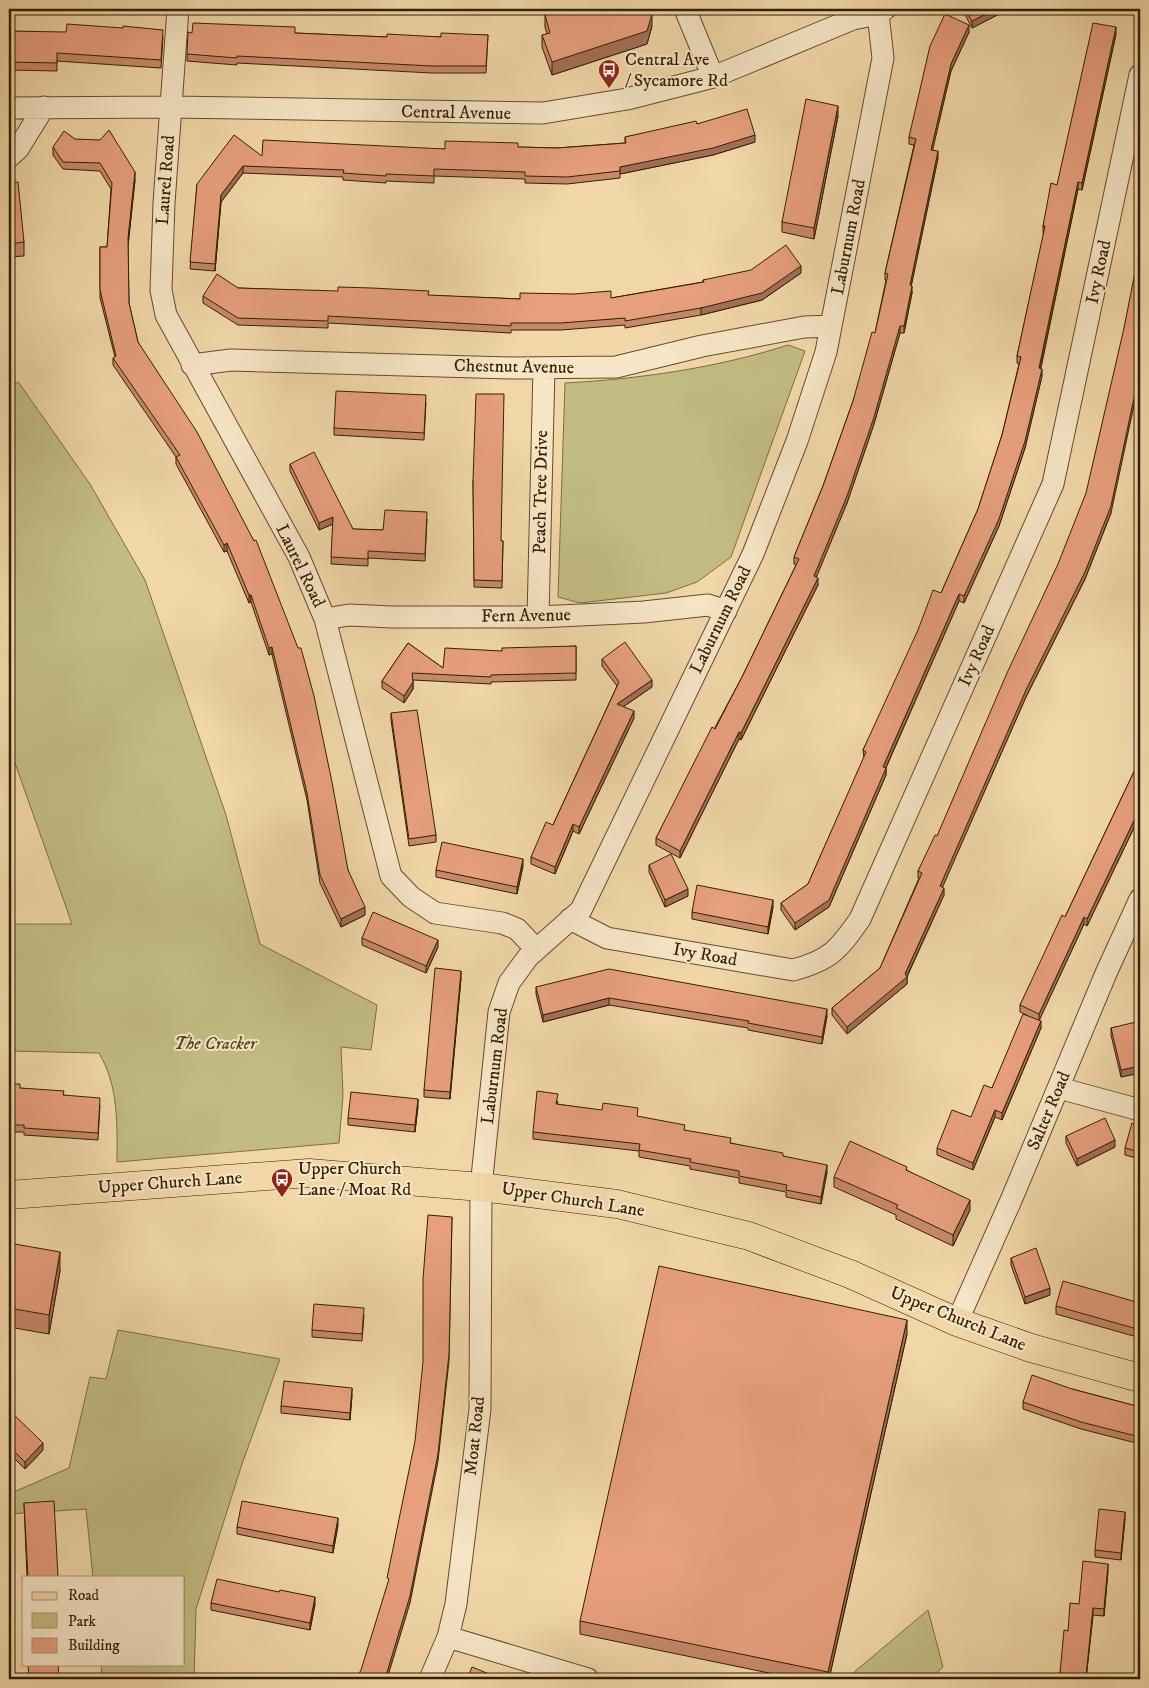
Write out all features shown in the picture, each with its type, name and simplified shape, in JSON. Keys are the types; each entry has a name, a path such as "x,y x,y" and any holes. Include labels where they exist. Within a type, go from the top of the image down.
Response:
{"main road":[{"name":"Upper Church Lane","path":"9,1195 309,1173 481,1187 617,1204 749,1236 850,1274 957,1322 1031,1348 1140,1378"}],"street":[{"name":"Laurel Road","path":"178,9 161,290 166,315 299,557 325,619 391,876 411,896 435,913 502,923 516,929 536,949"},
{"path":"685,9 713,77"},
{"name":"Central Avenue","path":"9,108 171,107 542,113 628,100 713,77 853,19 882,12"},
{"name":"Laburnum Road","path":"481,1187 499,1012 509,983 536,949 581,910 753,554 797,441 826,352 883,58 882,12"},
{"name":"Ivy Road","path":"570,919 607,938 794,970 812,965 832,955 860,919 1053,484 1140,76"},
{"path":"9,157 18,149 44,107"},
{"name":"Chestnut Avenue","path":"192,365 231,360 544,368 616,367 702,346 804,327 831,326"},
{"name":"Peach Tree Drive","path":"538,617 544,368"},
{"name":"Fern Avenue","path":"325,619 349,615 392,618 538,617 644,612 708,605 726,611"},
{"name":"Salter Road","path":"957,1322 1059,1088 1107,971 1140,899"},
{"path":"1059,1088 1140,1110"},
{"name":"Moat Road","path":"430,1679 448,1636 456,1604 480,1408 481,1187"},
{"path":"448,1636 588,1679"}],"green space":[{"path":"788,345 805,351 731,557 697,582 666,593 580,603 558,597 565,383 621,379 678,371 734,360"},
{"name":"The Cracker","path":"9,381 19,383 90,484 145,580 226,815 260,944 377,1005 371,1050 341,1047 343,1096 339,1143 117,1162 116,1106 106,1066 99,1053 9,1051 9,924 72,924 9,746"},
{"path":"118,1330 280,1359 242,1464 196,1609 194,1679 102,1679 101,1666 185,1666 185,1576 93,1576 86,1509 9,1514 9,1494 69,1468 90,1377 106,1379"},
{"path":"928,1610 943,1667 930,1679 846,1679"}],"building":[{"path":"562,9 650,9 652,14 647,31 552,62 542,35 550,33 545,15"},
{"path":"965,9 996,9 972,21"},
{"path":"945,14 969,25 951,64 931,150 938,151 910,285 912,286 904,326 900,326 874,417 847,496 814,576 818,578 680,851 656,838 712,727 715,729 743,675 799,559 794,557 823,486 853,401 872,332 875,333 888,274 885,273 916,139 909,137 930,46"},
{"path":"193,23 295,27 295,33 387,37 387,34 441,37 441,33 488,35 486,66 432,66 237,56 237,58 187,54 188,32 192,33"},
{"path":"1093,23 1116,27 1082,183 1078,182 1039,368 1042,369 1025,441 999,519 964,596 959,594 883,767 886,768 829,900 795,923 781,903 808,884 866,752 863,750 918,630 933,590 941,593 978,509 1002,435 1021,357 1017,356 1045,226 1043,226 1051,183 1057,185"},
{"path":"67,24 163,30 161,60 57,53 57,63 9,62 9,31 66,32"},
{"path":"806,99 838,106 814,228 782,222"},
{"path":"747,109 755,135 713,148 620,167 620,171 567,177 525,176 525,172 434,169 434,176 386,174 386,176 343,173 344,170 243,166 221,195 215,264 190,262 197,184 234,135 262,156 263,140 445,149 445,141 518,143 518,147 557,148 626,143 625,137 696,121 697,124"},
{"path":"109,130 135,172 128,238 129,303 138,342 197,432 254,541 256,540 298,648 301,648 314,696 348,870 365,907 341,919 320,875 307,793 272,647 269,648 251,595 249,595 227,543 224,545 176,457 180,455 113,358 116,356 100,290 100,247 107,247 112,183 100,163 63,162 53,147 64,131 75,139 100,140"},
{"path":"18,182 24,242 9,244 9,183"},
{"path":"786,245 801,266 762,293 701,308 625,321 625,318 561,323 511,323 511,326 328,316 328,321 238,318 203,296 217,274 238,288 338,291 338,287 372,288 429,291 428,295 520,299 520,293 574,294 611,291 611,298 704,282 703,280 751,270"},
{"path":"1139,252 1140,370 1111,506 1085,572 1026,690 940,886 944,888 905,974 907,977 847,1027 832,1008 880,968 922,873 918,871 935,835 937,836 1007,673 1058,564 1086,493 1124,328"},
{"path":"336,391 426,395 424,433 334,428"},
{"path":"476,394 504,394 502,581 474,580 473,480"},
{"path":"314,452 353,529 383,530 385,510 427,512 425,554 368,551 368,559 331,557 333,517 319,523 290,464"},
{"path":"625,642 652,680 617,704 634,711 579,827 573,824 555,867 531,857 546,822 553,825 619,682 602,659"},
{"path":"408,643 443,668 445,648 502,651 502,648 576,646 576,673 491,675 491,677 412,673 413,682 404,696 382,681"},
{"path":"417,710 436,835 409,839 391,713"},
{"path":"1140,759 1140,808 1087,919 1084,917 1039,1014 1020,1005 1062,915 1065,917"},
{"path":"442,842 523,859 517,887 436,870"},
{"path":"671,854 688,889 665,900 649,865"},
{"path":"697,885 773,900 768,927 692,912"},
{"path":"373,912 438,940 426,966 362,938"},
{"path":"435,968 461,971 450,1092 424,1090"},
{"path":"609,969 827,1009 822,1037 748,1023 749,1021 609,998 543,1015 536,987"},
{"path":"1023,1014 1041,1021 1002,1113 995,1110 973,1163 937,1148 952,1110 971,1117 984,1085 992,1088"},
{"path":"1140,1021 1140,1066 1121,1070 1111,1028"},
{"path":"9,1084 20,1084 20,1088 64,1091 63,1095 100,1098 98,1133 24,1128 24,1125 9,1125"},
{"path":"537,1091 558,1094 556,1104 602,1110 603,1103 638,1108 637,1116 685,1125 684,1130 731,1138 730,1143 783,1153 783,1156 827,1165 821,1197 786,1190 787,1185 739,1176 739,1171 690,1162 691,1159 639,1150 640,1144 533,1132"},
{"path":"351,1092 418,1099 415,1125 348,1118"},
{"path":"1105,1118 1115,1140 1077,1159 1066,1136"},
{"path":"1132,1123 1140,1126 1140,1152 1125,1148"},
{"path":"850,1141 907,1167 906,1170 970,1200 953,1235 896,1208 898,1205 834,1177"},
{"path":"428,1215 452,1217 449,1354 438,1454 410,1596 385,1679 356,1679 361,1670 389,1579 387,1578 415,1441 423,1362 423,1279"},
{"path":"9,1243 60,1252 49,1315 9,1308"},
{"path":"1036,1248 1050,1288 1025,1297 1011,1258"},
{"path":"659,1266 907,1320 828,1672 580,1621"},
{"path":"1063,1281 1140,1303 1140,1325 1138,1324 1137,1329 1056,1306"},
{"path":"314,1304 364,1308 362,1334 312,1330"},
{"path":"1032,1375 1072,1389 1140,1407 1140,1437 1081,1422 1023,1402"},
{"path":"284,1381 352,1388 350,1413 281,1406"},
{"path":"9,1410 43,1443 25,1462 9,1446"},
{"path":"54,1501 58,1576 28,1576 24,1503"},
{"path":"242,1501 338,1518 333,1546 237,1527"},
{"path":"1099,1509 1125,1512 1121,1553 1095,1550"},
{"path":"1083,1561 1108,1564 1104,1609 1093,1608 1086,1676 1060,1673 1064,1630 1068,1631 1070,1603 1079,1604"},
{"path":"217,1579 279,1592 280,1590 315,1597 310,1623 211,1603"},
{"path":"28,1666 58,1666 59,1679 29,1679"},
{"path":"472,1667 494,1676 492,1679 467,1679"}],"place":[{"name":"Central Ave / Sycamore Rd","path":"609,89"},
{"name":"Upper Church Lane / Moat Rd","path":"282,1198"}]}
